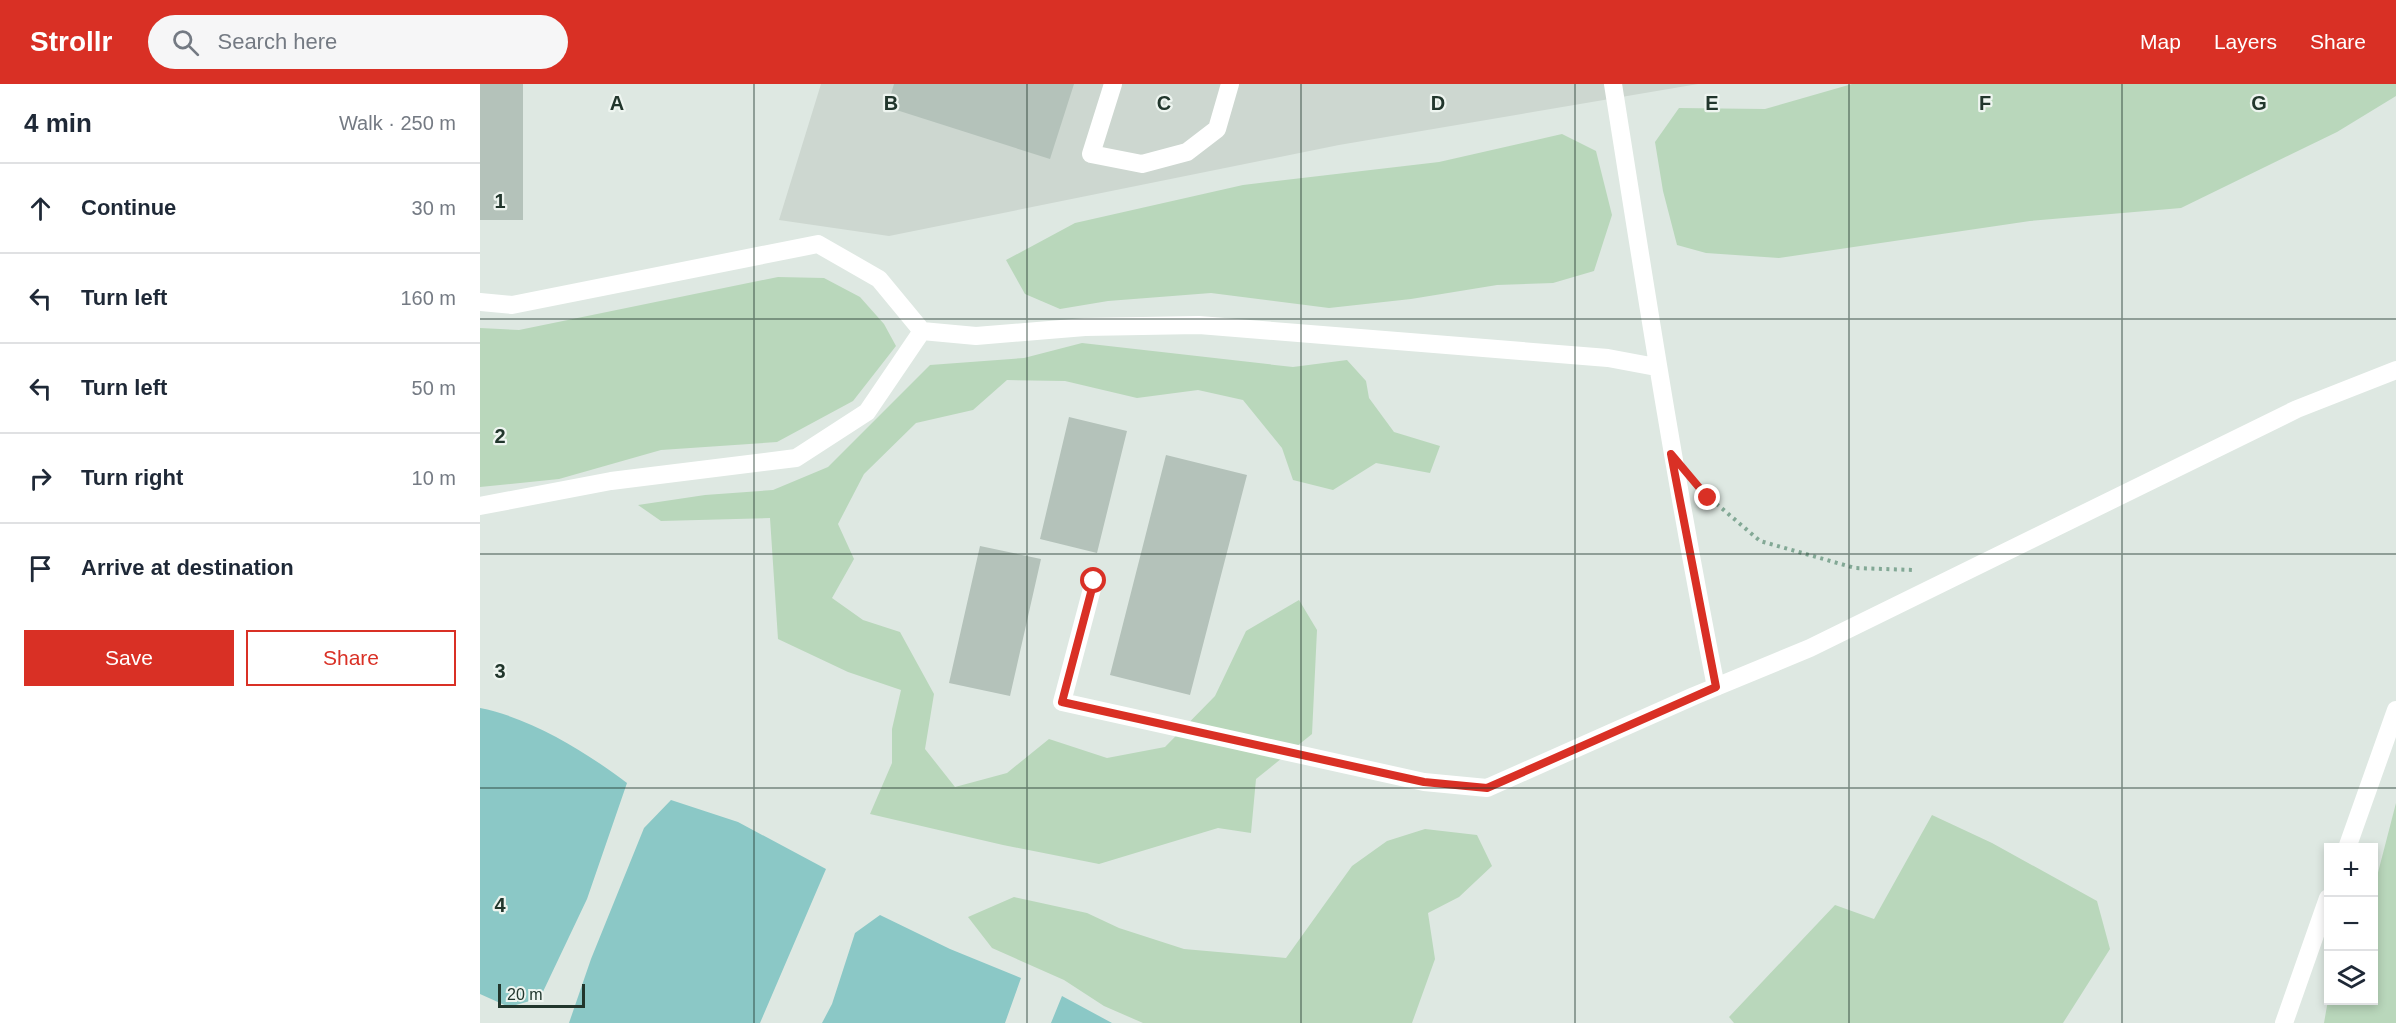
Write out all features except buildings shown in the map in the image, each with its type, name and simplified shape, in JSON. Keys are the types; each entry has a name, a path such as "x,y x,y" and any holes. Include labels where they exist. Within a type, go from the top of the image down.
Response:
{"lane":[{"path":"1113,84 1091,154 1142,164 1187,152 1217,129 1230,84"},
{"path":"1613,84 1656,367 1683,524 1716,687"},
{"path":"480,302 512,304 818,244 879,279 922,331 976,336 1085,327 1199,325 1608,358 1656,367"},
{"path":"480,506 611,481 796,458 867,412 922,331"},
{"path":"1094,581 1062,702 1424,782 1487,788 1810,648 2297,409 2396,370"},
{"path":"2349,843 2396,710"},
{"path":"2284,1023 2324,909"}],"path":[{"path":"1701,489 1760,541 1855,568 1922,570"}],"shaded area":[{"path":"821,84 1698,84 1339,145 889,236 779,220"}],"green space":[{"path":"1852,84 2396,84 2396,96 2337,132 2181,208 2030,221 1779,258 1706,253 1677,245 1663,191 1655,142 1679,108 1765,109"},
{"path":"1562,134 1596,151 1612,215 1594,271 1553,283 1497,285 1411,299 1329,308 1211,293 1108,301 1060,309 1025,294 1006,260 1075,223 1243,185 1439,162"},
{"path":"778,277 824,278 860,297 884,324 896,346 853,401 777,442 661,450 559,479 480,487 480,328 519,330"},
{"path":"1082,343 1293,367 1347,360 1366,381 1369,398 1394,432 1440,446 1430,473 1376,463 1333,490 1293,480 1282,448 1243,400 1198,390 1137,398 1065,381 1007,380 973,410 916,423 864,474 838,524 854,559 832,598 863,620 900,632 934,694 925,749 955,787 1007,773 1049,739 1107,758 1165,747 1215,696 1246,631 1299,600 1317,630 1312,734 1256,779 1251,833 1218,828 1099,864 1003,845 870,814 892,763 892,729 901,690 848,672 778,639 770,518 661,521 638,505 705,495 773,490 828,467 930,365 1024,358"},
{"path":"2396,803 2396,1023 2324,1023 2327,1005 2378,1005 2378,873"},
{"path":"1932,815 1992,843 2097,901 2110,949 2063,1023 1734,1023 1729,1017 1835,905 1874,919"},
{"path":"1425,829 1477,835 1492,866 1459,897 1428,913 1435,959 1412,1023 1143,1023 1104,1006 1064,980 992,948 968,917 1014,897 1087,913 1119,928 1184,949 1286,958 1352,866 1387,841"}],"water":[{"path":"480,708 538,728 576,748 627,783 587,899 540,998 509,1007 480,994"},
{"path":"671,800 738,822 826,869 760,1023 569,1023 591,959 644,828"},
{"path":"880,915 950,949 1021,978 1005,1023 822,1023 832,1004 855,933"},
{"path":"1062,996 1112,1023 1051,1023"}],"route":[{"path":"1094,581 1062,702 1424,782 1487,788 1716,687 1671,454 1708,498"}]}
